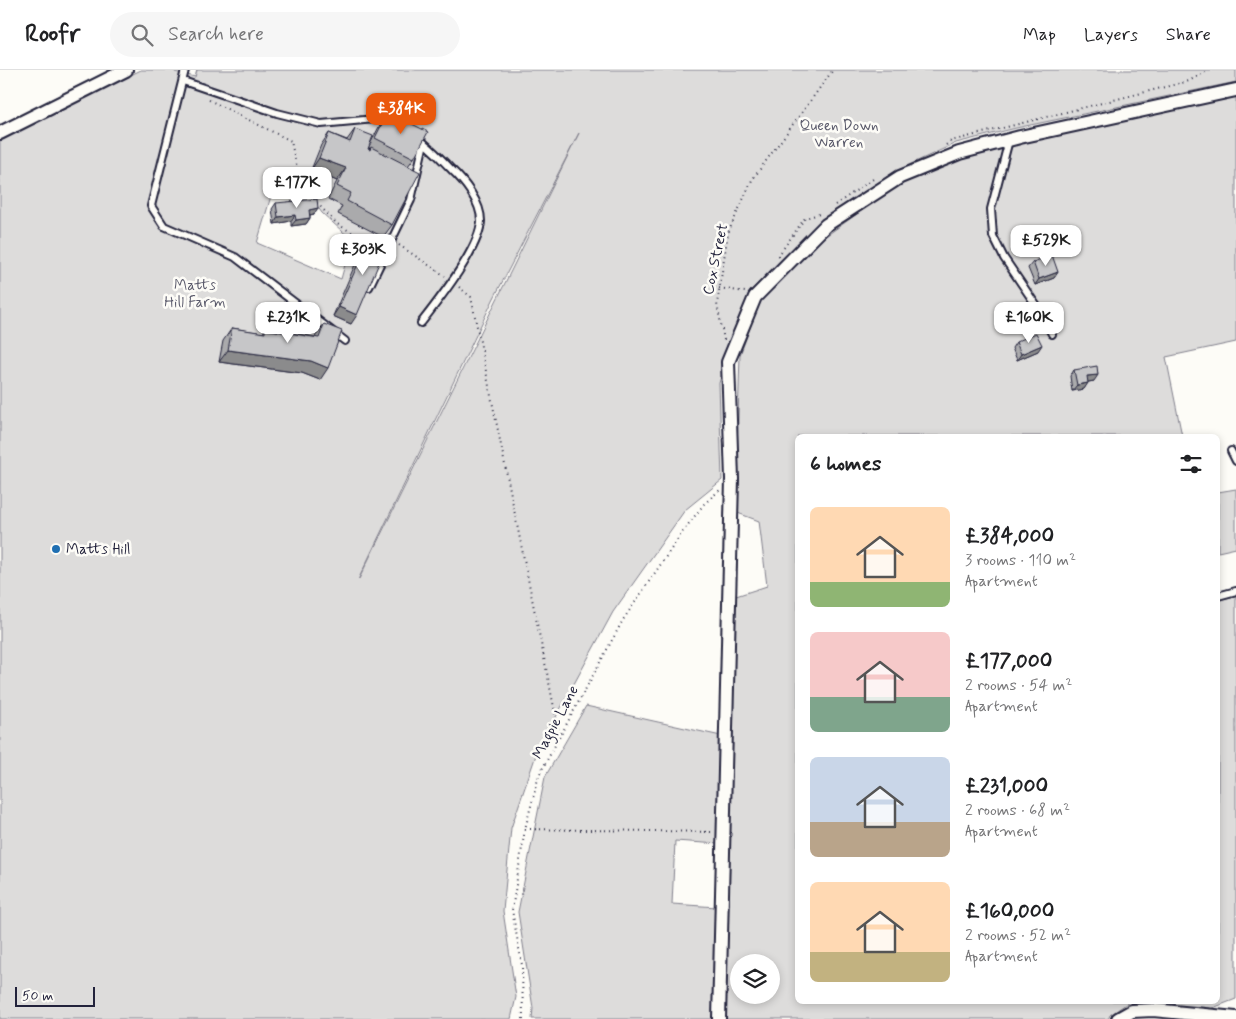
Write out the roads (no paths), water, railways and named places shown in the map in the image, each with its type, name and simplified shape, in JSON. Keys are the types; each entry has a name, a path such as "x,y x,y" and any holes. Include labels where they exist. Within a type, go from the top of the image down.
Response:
{"street":[{"path":"0,133 126,70"},
{"path":"719,1019 732,479 728,362 755,297 826,225 900,177 959,153 1009,140 1236,90"},
{"path":"1118,1019 1132,1011 1178,1016 1236,1018"}],"lane":[{"path":"185,70 150,206 164,226 234,257 345,342"},
{"path":"183,81 277,113 321,124 386,118 393,123"},
{"path":"409,133 424,143 456,174 473,195 481,220 478,236 452,281 421,323"},
{"path":"1009,140 992,209 993,236 1004,258 1038,308 1052,334"},
{"path":"368,288 411,200 424,143"},
{"path":"1231,451 1236,461"},
{"path":"1220,595 1236,591"}],"place":[{"name":"Matts Hill","path":"56,549"}],"park label":[{"name":"Queen Down Warren","path":"839,134"},
{"name":"Matts Hill Farm","path":"195,294"}]}
